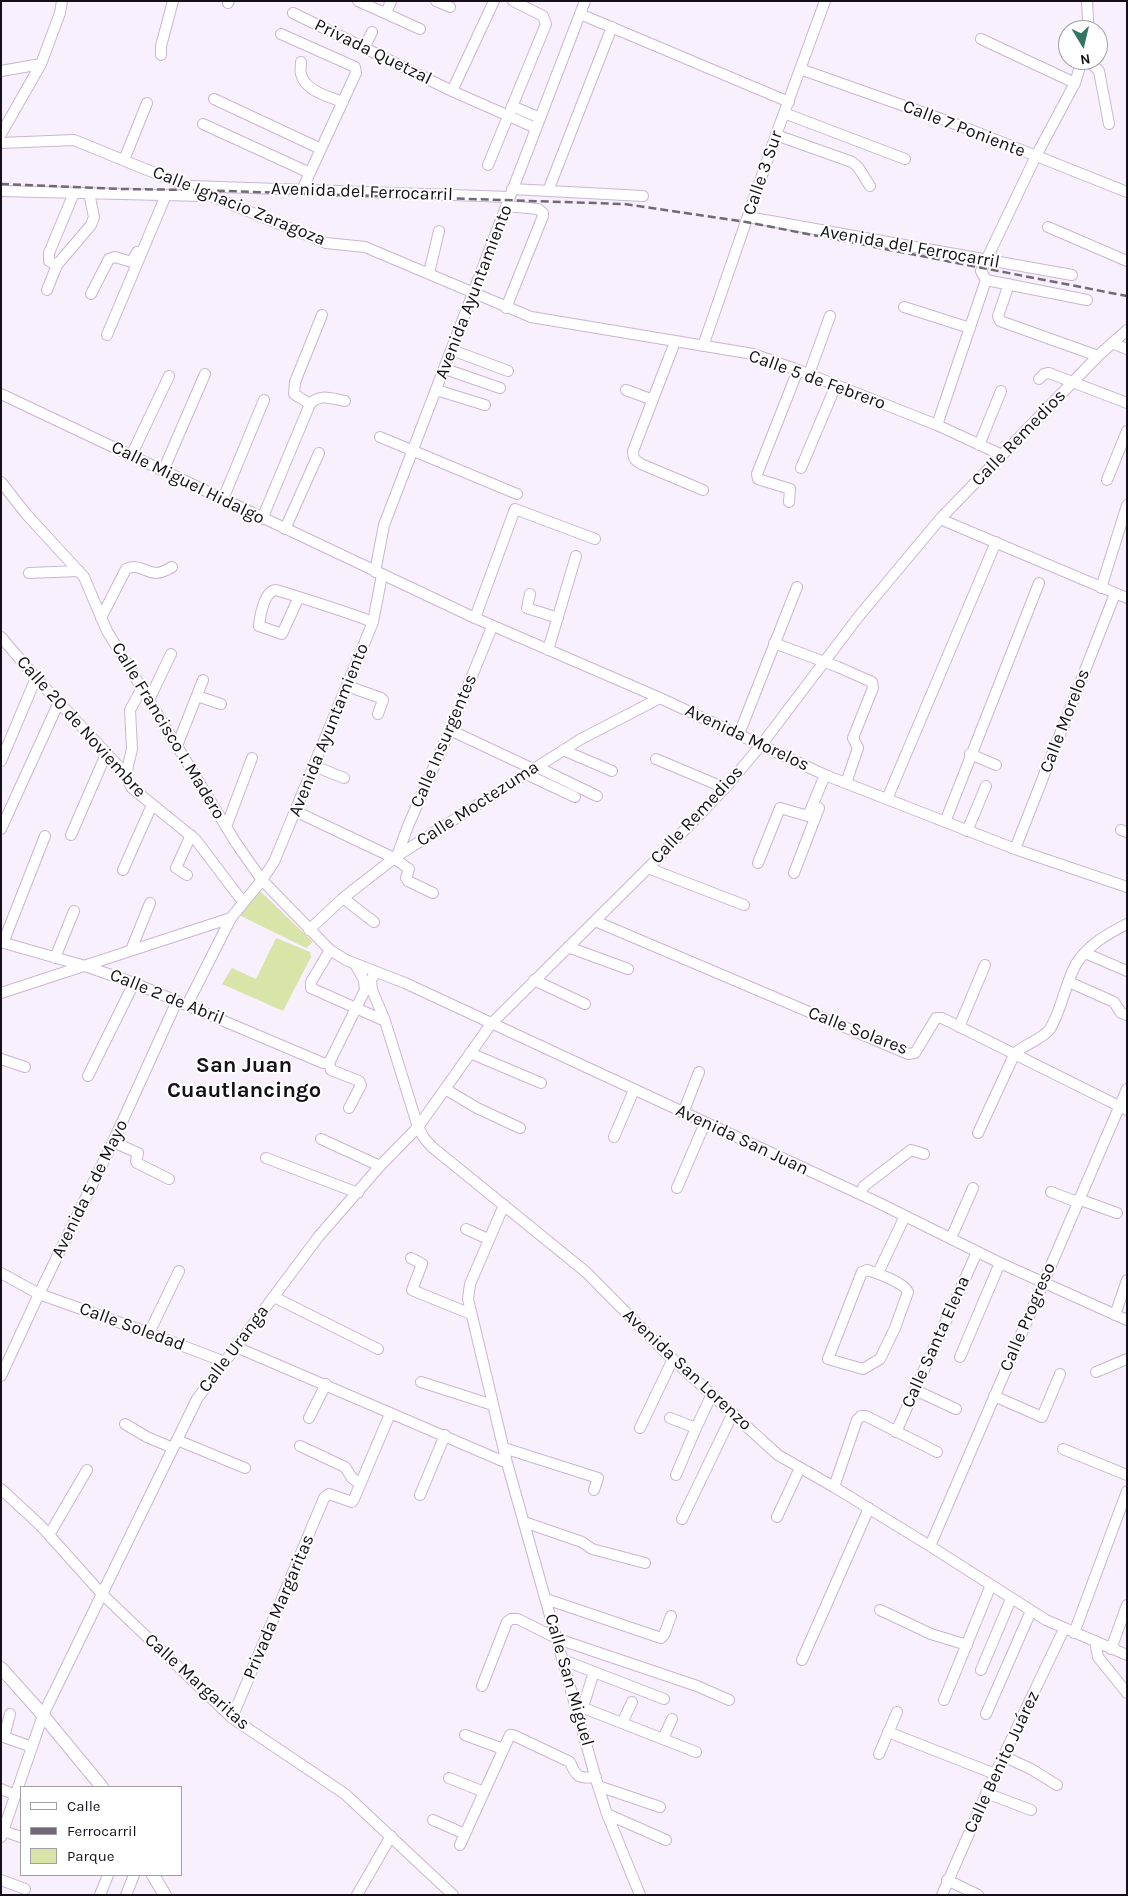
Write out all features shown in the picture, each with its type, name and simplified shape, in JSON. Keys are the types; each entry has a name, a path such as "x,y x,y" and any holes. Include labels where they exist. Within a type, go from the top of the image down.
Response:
{"main road":[{"path":"1,1668 43,1715 101,1786"},
{"path":"155,1876 165,1895"}],"street":[{"path":"1,134 41,64 60,13 62,1"},
{"path":"161,55 161,46 173,1"},
{"path":"358,1 420,29"},
{"path":"386,13 391,1"},
{"path":"436,1 450,7"},
{"path":"452,91 494,1"},
{"path":"488,165 546,24 545,18 541,14 514,1"},
{"name":"Avenida Ayuntamiento","path":"187,1005 231,918 274,862 373,622 384,525 585,1"},
{"name":"Calle 3 Sur","path":"703,346 776,134 825,1"},
{"path":"1087,1 1088,20"},
{"name":"Privada Quetzal","path":"293,14 452,91 510,111"},
{"path":"580,14 789,102"},
{"path":"548,191 612,27"},
{"path":"364,48 372,32"},
{"path":"281,34 355,67 356,73 302,190"},
{"path":"981,39 1075,83"},
{"path":"301,62 300,74 307,84 316,91 343,102"},
{"path":"1,71 41,64"},
{"name":"Calle 7 Poniente","path":"800,69 961,126 1127,192"},
{"path":"937,425 986,280 981,271 1036,156 1075,83 1079,70"},
{"path":"1098,70 1109,124"},
{"path":"214,99 321,149"},
{"path":"124,160 147,102"},
{"path":"510,111 540,118"},
{"path":"510,111 536,128"},
{"path":"784,114 905,159"},
{"path":"204,124 310,173"},
{"path":"776,134 852,162 870,186"},
{"name":"Calle Ignacio Zaragoza","path":"1,143 74,140 326,243 365,247 429,272 473,293"},
{"name":"Avenida del Ferrocarril","path":"184,185 509,198 548,191 643,196"},
{"path":"1,191 209,196"},
{"path":"56,265 49,261 49,253 74,193"},
{"path":"47,290 56,265 91,225 94,217 89,193"},
{"path":"91,294 109,259 116,257 130,262 133,260 163,195"},
{"path":"107,335 163,195"},
{"path":"506,308 543,216 543,213 538,209 509,198"},
{"name":"Avenida del Ferrocarril","path":"748,217 1072,275"},
{"path":"1048,227 1127,261"},
{"path":"429,272 439,231"},
{"path":"986,280 1087,300"},
{"path":"1009,284 998,316 1000,321 1098,356"},
{"name":"Calle 5 de Febrero","path":"473,293 531,317 753,354 809,374 937,425 1002,455"},
{"path":"904,307 970,328"},
{"path":"310,404 294,394 295,382 322,315"},
{"path":"809,374 830,316"},
{"name":"Calle Remedios","path":"491,1024 648,868 725,788 762,744 876,595 940,518 1098,356 1127,330"},
{"path":"675,342 633,457 641,464 703,490"},
{"path":"1112,343 1127,349"},
{"path":"452,350 508,371"},
{"path":"445,369 500,388"},
{"path":"789,502 790,492 788,488 758,479 756,474 798,370"},
{"path":"1039,379 1044,374 1049,373 1127,403"},
{"path":"163,471 205,374"},
{"path":"131,456 169,376"},
{"path":"801,468 836,385"},
{"path":"436,390 485,405"},
{"path":"626,390 653,400"},
{"path":"979,445 1001,392"},
{"name":"Calle Miguel Hidalgo","path":"1,394 379,573"},
{"path":"262,518 310,404 315,398 323,397 345,401"},
{"path":"223,500 264,400"},
{"path":"1107,480 1127,431"},
{"path":"380,437 517,494"},
{"path":"284,529 319,453"},
{"name":"Calle Francisco I. Madero","path":"1,482 27,515 79,571 90,587 107,631 226,827 262,880 330,950 355,964"},
{"path":"1101,588 1127,505"},
{"path":"475,618 515,509 595,540"},
{"path":"940,518 1127,598"},
{"path":"887,799 996,542"},
{"path":"548,650 576,556"},
{"path":"101,618 126,569 135,566 158,572 172,567"},
{"path":"29,574 79,571"},
{"name":"Avenida Morelos","path":"379,573 492,626 762,744 828,776 1015,849 1127,887"},
{"path":"945,822 970,754 1039,583"},
{"path":"739,734 797,588"},
{"path":"299,597 282,634 259,626 268,594 276,590 332,606 373,622"},
{"path":"530,594 527,608 558,618"},
{"name":"Calle Morelos","path":"1015,849 1115,594"},
{"name":"Calle Insurgentes","path":"396,857 492,626"},
{"name":"Calle 20 de Noviembre","path":"1,637 36,678 107,752 126,774 132,788 191,835 207,852 243,902"},
{"path":"774,643 872,682 873,686 853,738 858,748 846,783"},
{"path":"149,700 171,654"},
{"path":"1,761 36,678"},
{"path":"177,746 203,680"},
{"path":"347,686 381,698 383,700 378,714"},
{"path":"126,774 132,750 130,710 142,688"},
{"path":"197,696 221,704"},
{"name":"Calle Moctezuma","path":"309,930 343,898 396,857 563,750 598,729 660,698"},
{"path":"1,829 59,702"},
{"path":"450,730 532,770 597,796"},
{"path":"563,750 612,771"},
{"path":"71,834 107,752"},
{"path":"970,754 996,766"},
{"path":"226,827 252,758"},
{"path":"656,759 725,788"},
{"path":"314,766 344,778"},
{"path":"532,770 575,798"},
{"path":"758,863 780,808 808,816 828,776"},
{"path":"794,873 828,776"},
{"path":"967,830 986,786"},
{"path":"123,870 152,805"},
{"path":"296,811 396,857 409,869 406,878 408,881 433,893"},
{"path":"187,875 176,868 191,835"},
{"path":"2,942 45,836"},
{"path":"648,868 744,905"},
{"path":"343,898 374,922"},
{"path":"131,950 150,903"},
{"path":"55,958 74,911"},
{"path":"1,993 231,918"},
{"name":"Calle Solares","path":"595,921 908,1054 915,1053 936,1018 942,1018 1123,1108"},
{"path":"978,1133 1015,1053 1048,1031 1076,965 1096,942 1127,924"},
{"name":"Calle 2 de Abril","path":"2,942 85,966 134,983 329,1063 332,1070 359,1081 361,1085 349,1108"},
{"path":"568,947 628,969"},
{"path":"330,950 311,982 310,988 385,1021"},
{"path":"1085,953 1127,971"},
{"path":"329,1063 365,990 364,980 355,964"},
{"name":"Avenida San Juan","path":"355,964 405,983 860,1194 1042,1283 1127,1320"},
{"path":"959,1027 985,966"},
{"name":"Avenida San Lorenzo","path":"376,972 370,984 385,1021 418,1127 432,1147 586,1272 673,1359 778,1455 834,1486 1031,1611 1069,1631 1127,1655"},
{"path":"534,980 586,1004"},
{"path":"1069,982 1114,1002 1121,1012 1127,1015"},
{"path":"88,1076 134,983"},
{"name":"Avenida 5 de Mayo","path":"1,1376 113,1142 177,1001"},
{"name":"Calle Uranga","path":"2,1834 43,1715 196,1399 319,1236 380,1166 418,1127 491,1024"},
{"path":"470,1053 541,1083"},
{"path":"1,1059 25,1067"},
{"path":"682,1112 699,1072"},
{"path":"445,1089 477,1108 520,1128"},
{"name":"Calle Progreso","path":"930,1546 1078,1201 1123,1108 1127,1089"},
{"path":"614,1137 634,1090"},
{"path":"677,1188 705,1123"},
{"path":"321,1139 380,1166"},
{"path":"113,1142 138,1153 137,1163 169,1179"},
{"path":"860,1194 864,1186 911,1150 924,1154"},
{"path":"266,1158 358,1193"},
{"path":"951,1238 973,1188"},
{"path":"1050,1192 1117,1213"},
{"name":"Calle San Miguel","path":"504,1205 470,1284 468,1299 471,1314 507,1463 563,1660 579,1706 597,1782 607,1814 642,1894"},
{"path":"878,1273 904,1216"},
{"path":"466,1229 488,1239"},
{"name":"Calle Santa Elena","path":"896,1432 976,1252"},
{"path":"411,1258 422,1264 412,1290 471,1314"},
{"path":"960,1357 1000,1263"},
{"path":"867,1270 878,1273 908,1289 895,1328 880,1359 863,1369 828,1359 862,1272 867,1270"},
{"path":"149,1333 179,1272"},
{"name":"Calle Soledad","path":"1,1273 39,1294 224,1362"},
{"path":"1115,1315 1127,1280"},
{"path":"274,1297 378,1349"},
{"path":"236,1347 507,1463"},
{"path":"640,1428 673,1359"},
{"path":"1096,1372 1127,1360"},
{"path":"994,1396 1042,1417 1060,1374"},
{"path":"421,1382 493,1405"},
{"path":"309,1418 326,1384"},
{"path":"915,1390 956,1409"},
{"path":"676,1475 712,1394"},
{"path":"682,1519 733,1413"},
{"path":"300,1446 345,1467 352,1478 360,1484 390,1414"},
{"path":"834,1486 857,1420 861,1416 866,1416 937,1452"},
{"path":"670,1418 696,1428"},
{"path":"125,1424 147,1437 175,1444 245,1468"},
{"path":"420,1495 445,1435"},
{"path":"504,1448 598,1478 594,1490"},
{"path":"1063,1449 1127,1476"},
{"path":"777,1517 800,1468"},
{"path":"49,1535 87,1470"},
{"name":"Privada Margaritas","path":"232,1718 326,1495 352,1502 360,1484"},
{"name":"Calle Margaritas","path":"1,1489 49,1535 102,1594 232,1718 345,1794 454,1895"},
{"name":"Calle Benito Juárez","path":"942,1895 995,1774 1069,1631 1127,1491"},
{"path":"802,1660 869,1508"},
{"path":"524,1522 582,1542 592,1549 645,1563"},
{"path":"944,1700 991,1585"},
{"path":"546,1598 661,1638 671,1616"},
{"path":"981,1670 1011,1599"},
{"path":"1111,1649 1127,1605"},
{"path":"880,1610 931,1634 967,1645"},
{"path":"986,1714 1031,1611"},
{"path":"482,1686 507,1622 511,1619 518,1619 558,1639 698,1686 729,1700"},
{"path":"1095,1641 1098,1657 1127,1693"},
{"path":"563,1660 664,1699"},
{"path":"592,1678 579,1706 696,1752"},
{"path":"622,1723 632,1702"},
{"path":"879,1754 897,1712"},
{"path":"10,1714 4,1737 32,1747"},
{"path":"663,1739 672,1719"},
{"path":"888,1732 995,1774"},
{"path":"465,1735 503,1749"},
{"path":"460,1845 508,1738 513,1735 570,1762 575,1774 581,1778 597,1782 660,1807"},
{"path":"1004,1756 1057,1785"},
{"path":"449,1778 484,1792"},
{"path":"1,1790 15,1795"},
{"path":"986,1793 1031,1810"},
{"path":"607,1814 666,1840"},
{"path":"433,1820 465,1834"},
{"path":"2,1834 20,1837"},
{"path":"357,1895 391,1836"},
{"path":"100,1895 108,1876"},
{"path":"126,1895 134,1876"},
{"path":"1,1880 25,1889"},
{"path":"947,1880 978,1895"}],"green space":[{"path":"260,891 313,942 306,948 239,915"},
{"path":"276,938 310,952 311,957 283,1011 222,984 232,968 256,979"}],"railway":[{"path":"1,184 624,204 746,222 1127,296"}],"district":[{"name":"San Juan Cuautlancingo","path":"244,1078"}]}
